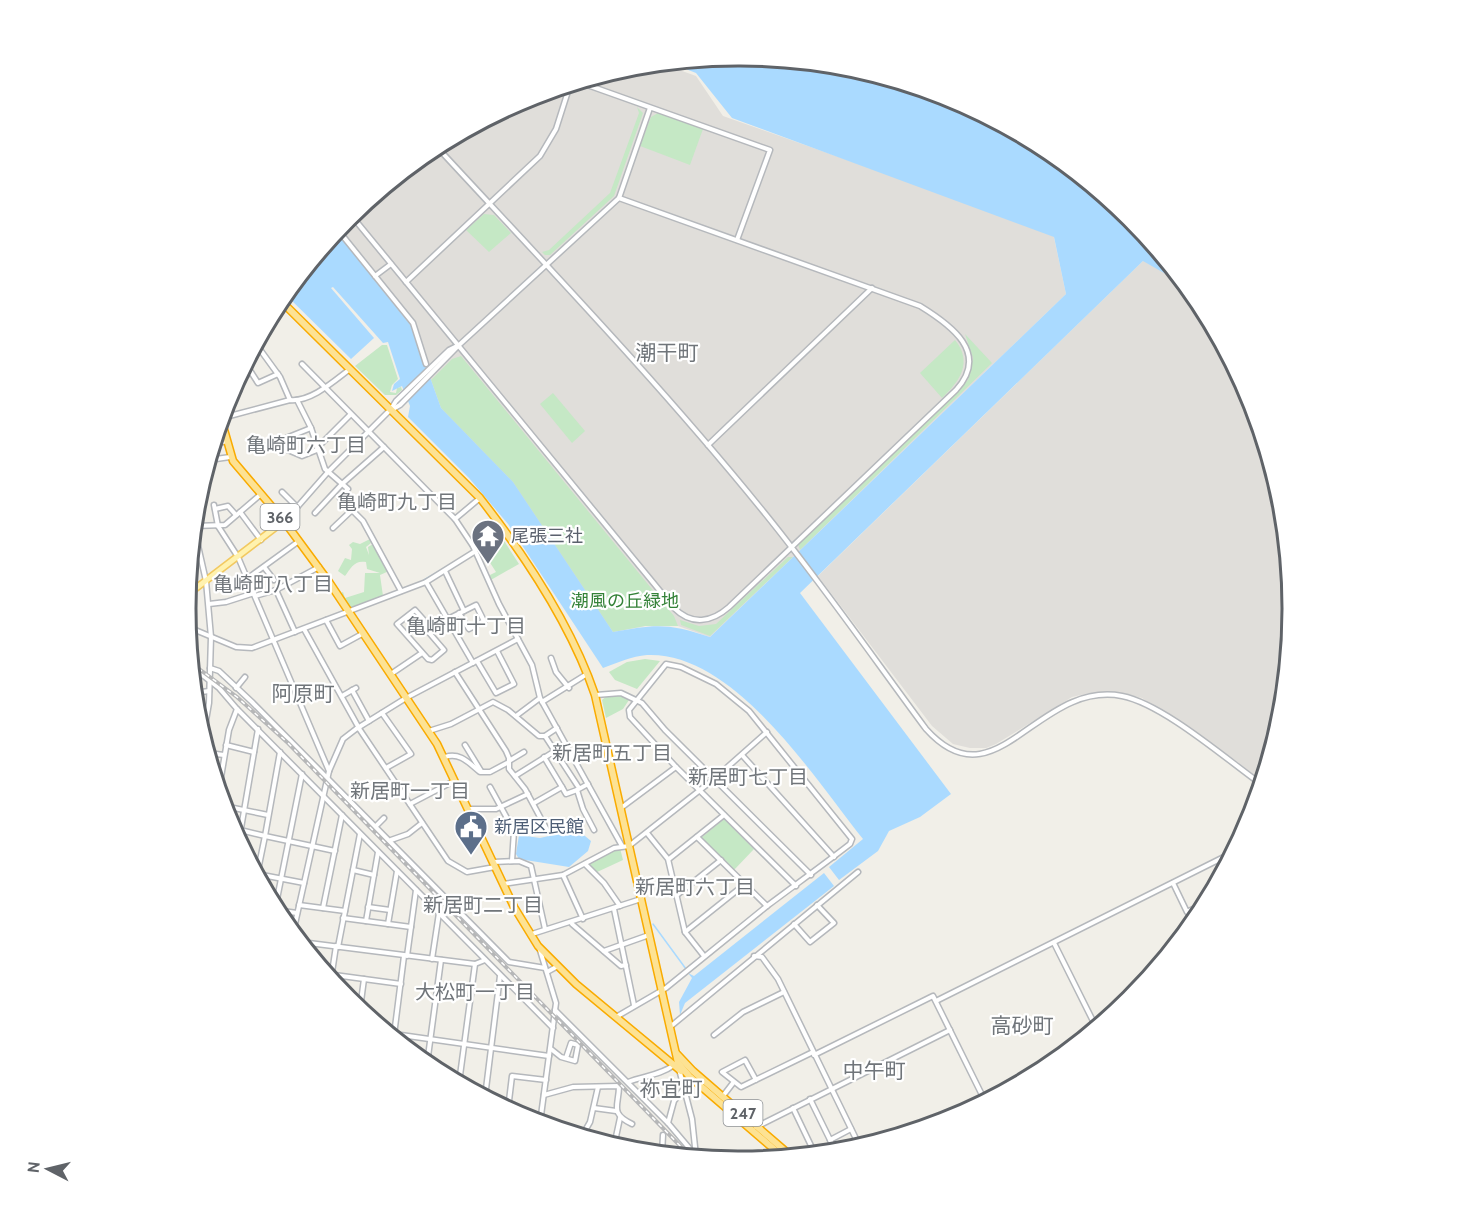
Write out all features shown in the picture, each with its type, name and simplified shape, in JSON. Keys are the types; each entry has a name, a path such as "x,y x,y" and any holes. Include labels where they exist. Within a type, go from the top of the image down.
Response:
{"highway":[{"path":"288,308 480,498 564,623 588,674 595,695 621,808 626,846 641,899 677,1066"},
{"name":"366","path":"225,433 230,456 284,521 318,567 445,757 503,884 538,946 615,1017 665,1059 691,1074"},
{"name":"247","path":"675,1051 691,1074 759,1126 777,1150"},
{"name":"247","path":"691,1074 724,1093 783,1149"}],"main road":[{"path":"197,588 284,521"}],"street":[{"path":"591,86 770,150 737,240"},
{"path":"406,282 546,148 556,129 567,94"},
{"path":"284,521 328,472 430,372 619,198 650,108"},
{"path":"443,154 547,264 708,445 791,547 926,729 952,750 972,755 991,752 1073,699 1120,695 1143,704 1174,722 1254,779"},
{"path":"357,223 674,608 683,616 702,620 719,615 956,390 967,374 967,349 950,327 920,306 619,198"},
{"path":"344,237 413,323 426,364"},
{"path":"375,276 391,264"},
{"path":"708,445 872,288"},
{"path":"261,351 278,374 290,400"},
{"path":"302,364 350,415 456,519 473,546 532,665 541,700 626,846"},
{"path":"233,414 297,400 350,369"},
{"path":"251,372 258,383 278,374"},
{"path":"297,400 328,472 348,489 340,498 363,521 401,591"},
{"path":"260,445 288,450 302,456 317,449 350,415"},
{"path":"288,450 286,438 310,428"},
{"path":"223,442 227,441"},
{"path":"315,513 342,484 384,447"},
{"path":"218,458 230,456"},
{"path":"282,492 297,507"},
{"path":"203,527 225,525 261,494"},
{"path":"456,519 480,498"},
{"path":"261,540 228,506 215,507 218,526 238,557 248,578 328,771"},
{"path":"333,528 352,510"},
{"path":"473,546 502,528"},
{"path":"248,578 299,541"},
{"path":"197,631 247,649 426,582 474,552"},
{"path":"200,553 206,581 211,637 206,711"},
{"path":"264,567 274,580"},
{"path":"209,604 276,590 318,567"},
{"path":"445,571 462,612 469,629 484,621 477,605 462,612 448,619"},
{"path":"426,582 496,693 514,684 497,651"},
{"path":"276,590 295,632"},
{"path":"416,610 423,619 425,628 444,650 430,660 422,653 397,624 416,610"},
{"path":"326,620 340,646 362,634"},
{"path":"304,629 358,727 454,867 471,872 512,861 531,866 545,929"},
{"path":"296,920 328,771 340,743 358,727 382,712 518,639"},
{"path":"390,674 422,653"},
{"path":"551,658 556,672 569,688"},
{"path":"615,1017 662,990 767,906 812,875 850,843 850,834 767,732 730,693 704,677 673,664 664,666 629,710 630,717 676,767 796,886"},
{"path":"210,668 219,671 327,777 509,962 546,970 558,966"},
{"path":"455,672 506,751 508,762 515,776 534,803 547,830"},
{"path":"201,673 553,1028"},
{"path":"516,716 541,700 569,688 588,674"},
{"path":"236,688 245,677"},
{"path":"342,696 354,689 369,721"},
{"path":"203,692 209,691"},
{"path":"595,695 612,692 637,700 812,875"},
{"path":"429,731 451,724 493,702 516,716 539,736 545,736 557,728"},
{"path":"222,771 226,745 237,709"},
{"path":"382,712 411,754 386,768"},
{"path":"241,824 258,729"},
{"path":"503,884 563,875 626,846 647,833 714,779 767,732"},
{"path":"545,736 578,789 594,830"},
{"path":"226,745 254,752"},
{"path":"465,745 481,772"},
{"path":"260,862 280,751"},
{"path":"515,776 555,751"},
{"path":"445,757 458,756 481,772 490,772 524,752"},
{"path":"216,754 224,755"},
{"path":"742,755 834,857"},
{"path":"544,758 566,794 588,784"},
{"path":"621,808 676,767"},
{"path":"279,895 302,774"},
{"path":"410,804 455,780"},
{"path":"490,787 514,831 512,861"},
{"path":"534,803 562,787"},
{"path":"468,809 501,808 528,794"},
{"path":"235,808 268,815"},
{"path":"323,908 342,814"},
{"path":"668,859 724,815"},
{"path":"376,826 384,818"},
{"path":"390,840 408,834 422,823"},
{"path":"245,831 334,851"},
{"path":"332,967 360,833"},
{"path":"647,833 668,859 685,932 704,956"},
{"path":"697,837 767,906"},
{"path":"366,921 379,852"},
{"path":"936,1001 1220,859"},
{"path":"677,896 721,860"},
{"path":"585,864 604,883 620,906"},
{"path":"353,870 374,875"},
{"path":"388,924 397,870"},
{"path":"670,1027 858,872"},
{"path":"563,875 583,919"},
{"path":"267,876 304,883"},
{"path":"1173,883 1187,912 1190,911"},
{"path":"685,932 745,884"},
{"path":"395,1028 416,889"},
{"path":"531,935 641,899"},
{"path":"299,905 345,911"},
{"path":"794,924 810,942 834,923 817,905"},
{"path":"368,907 390,910"},
{"path":"614,909 634,1005"},
{"path":"289,912 297,913"},
{"path":"432,959 439,912"},
{"path":"344,918 411,927"},
{"path":"571,923 621,966 626,965"},
{"path":"604,951 621,943 649,935"},
{"path":"312,943 475,964 485,960"},
{"path":"1054,943 1092,1020"},
{"path":"538,946 556,998 541,1114"},
{"path":"754,956 762,957 784,992 856,1138"},
{"path":"428,1053 441,960"},
{"path":"460,1073 475,964"},
{"path":"487,1088 500,975"},
{"path":"341,977 401,984"},
{"path":"361,998 364,979"},
{"path":"714,1035 744,1012 784,992"},
{"path":"756,1080 743,1060 722,1072 739,1088 813,1054 933,996 981,1094"},
{"path":"555,1010 668,1123 690,1148"},
{"path":"759,1126 950,1030"},
{"path":"407,1037 549,1056"},
{"path":"550,1048 561,1058 576,1059 580,1047 573,1042 566,1058"},
{"path":"628,1082 677,1066 692,1119 695,1149"},
{"path":"509,1100 512,1076 546,1080"},
{"path":"724,1093 733,1083"},
{"path":"544,1095 573,1088 620,1086 616,1112 620,1118 632,1124"},
{"path":"586,1129 594,1108 598,1087"},
{"path":"668,1123 674,1101 683,1090"},
{"path":"810,1100 832,1143"},
{"path":"594,1108 616,1112"},
{"path":"793,1108 811,1146"},
{"path":"616,1137 620,1118"},
{"path":"831,1140 851,1129"},
{"path":"662,1145 663,1135"}],"shaded area":[{"path":"679,70 696,76 723,116 1053,233 1066,294 710,637 678,626 645,626 613,632 441,408 412,327 341,240 355,225 409,178 438,157 499,122 531,107 599,84 633,76"},
{"path":"1144,260 1162,270 1169,278 1209,337 1226,369 1253,434 1271,503 1280,573 1282,608 1280,644 1271,714 1255,776 1142,698 1123,693 1089,693 1072,697 986,748 970,748 953,744 932,726 818,576"}],"green space":[{"path":"637,107 643,113 614,196 550,255 545,255 542,252 549,250 610,193 639,113"},
{"path":"658,113 703,129 690,165 640,146 651,117"},
{"path":"484,214 494,215 511,233 489,252 466,230"},
{"path":"965,334 992,363 800,550 798,544 968,380 973,358"},
{"path":"955,340 963,356 964,364 959,378 942,398 920,373"},
{"path":"382,345 387,345 398,379 392,385 390,392 396,393 397,388 401,387 402,390 396,395 385,395 355,366"},
{"name":"潮風の丘緑地","path":"461,356 674,616 678,626 645,626 613,632 513,482 441,408 431,380 452,359"},
{"path":"553,393 585,431 572,443 540,404"},
{"path":"499,533 519,564 489,581 477,554 488,576 496,572 487,558 484,543"},
{"path":"370,539 371,543 366,547 369,555 368,547 373,544 389,571 380,575 383,596 350,608 339,594 343,592 345,598 364,592 365,573 380,573 367,569 366,562 353,565 345,576 338,571 345,558 351,560 352,549 349,545 353,542 360,544"},
{"path":"788,557 793,557 710,636 681,625 680,620 699,626 716,624"},
{"path":"645,659 660,661 637,689 615,680 609,672 627,662"},
{"path":"609,694 621,694 629,700 623,709 606,718 602,700"},
{"path":"724,819 754,849 734,870 701,838"},
{"path":"620,848 623,860 595,873 589,863"}],"water":[{"path":"739,66 810,71 879,84 947,107 1010,139 1069,178 1123,225 1166,274 1143,261 800,593 951,794 920,817 889,831 878,851 839,880 829,867 863,839 796,753 769,723 741,695 711,673 679,659 647,655 603,668 508,524 469,478 408,417 410,406 402,386 392,391 394,384 400,379 388,342 383,343 333,287 331,288 374,338 351,359 292,301 342,239 412,327 441,408 513,482 613,632 662,626 710,637 1066,294 1054,237 732,118 696,73 686,69"},
{"path":"570,828 579,831 591,841 588,851 569,867 519,859 516,854 519,835 540,838 549,836 556,830"},
{"path":"824,873 834,886 685,1003 680,1015 679,1002 692,978 688,973 694,976"}],"waterway":[{"path":"424,580 465,556"},
{"path":"653,924 686,969"}],"railway":[{"path":"200,670 237,697 288,743 682,1148"}],"place":[{"name":"尾張三社","path":"488,565"},
{"name":"新居区民館","path":"471,856"}],"district":[{"name":"潮干町","path":"667,353"},
{"name":"亀崎町六丁目","path":"306,445"},
{"name":"亀崎町九丁目","path":"397,502"},
{"name":"亀崎町八丁目","path":"273,584"},
{"name":"亀崎町十丁目","path":"466,626"},
{"name":"阿原町","path":"303,694"},
{"name":"新居町五丁目","path":"612,753"},
{"name":"新居町七丁目","path":"748,777"},
{"name":"新居町一丁目","path":"410,791"},
{"name":"新居町六丁目","path":"695,887"},
{"name":"新居町二丁目","path":"483,905"},
{"name":"大松町一丁目","path":"475,992"},
{"name":"高砂町","path":"1022,1026"},
{"name":"中午町","path":"874,1071"},
{"name":"祢宜町","path":"671,1089"}]}
